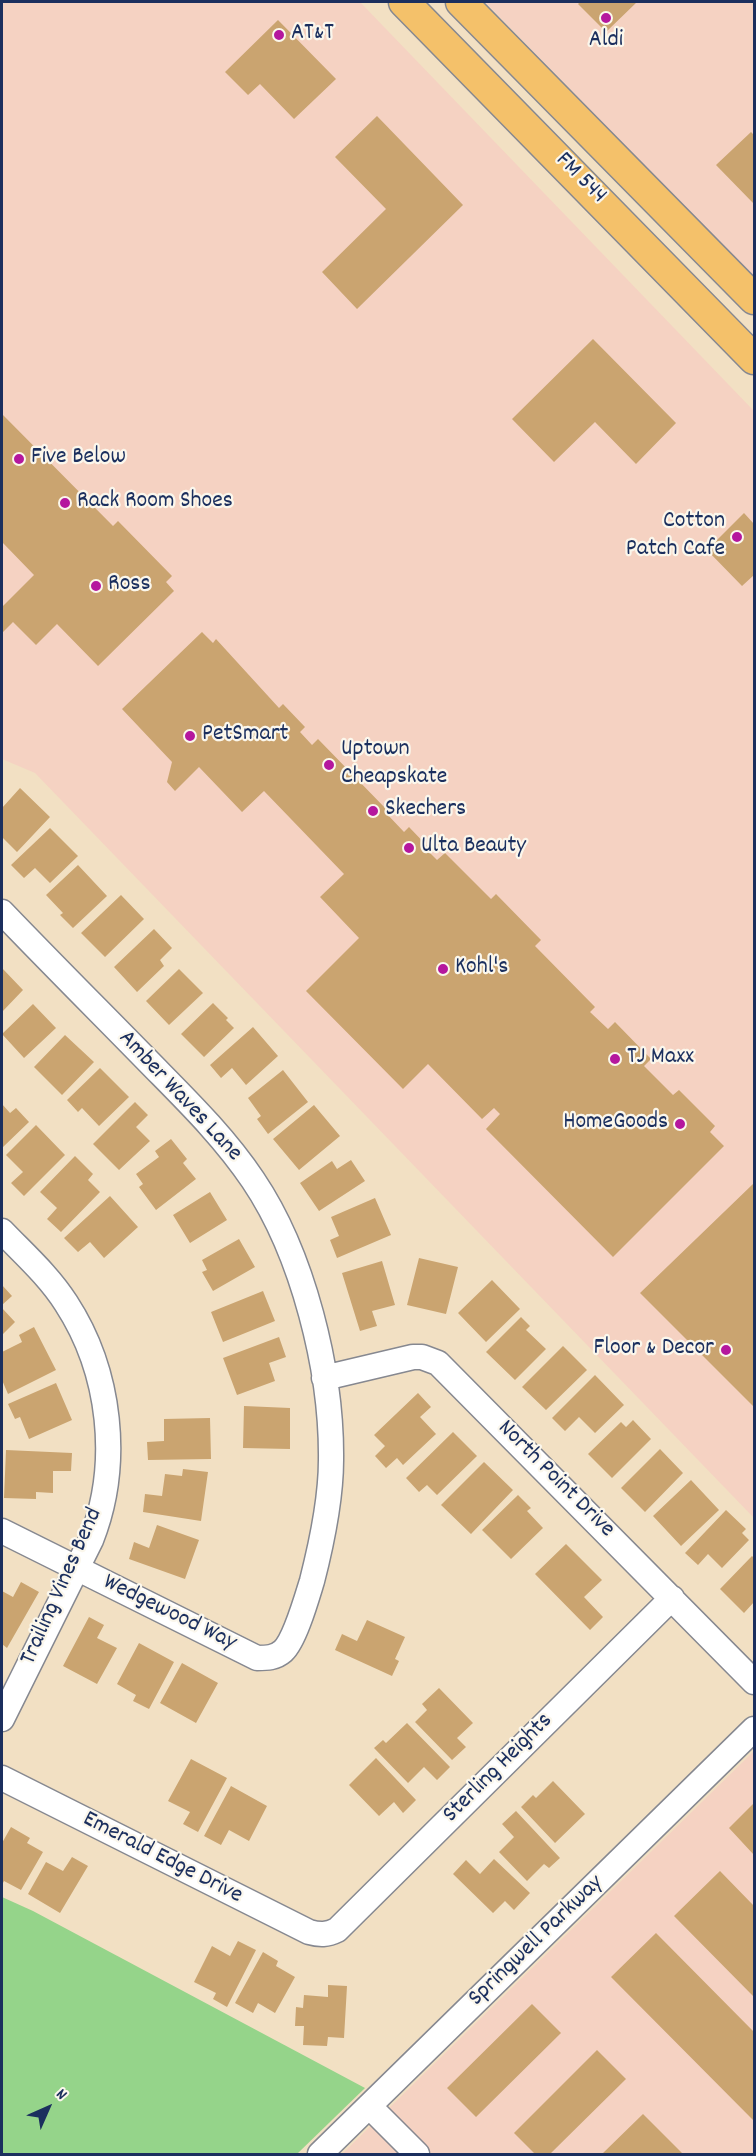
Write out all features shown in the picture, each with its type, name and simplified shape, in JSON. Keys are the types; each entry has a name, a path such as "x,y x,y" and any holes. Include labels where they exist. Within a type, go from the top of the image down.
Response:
{"main road":[{"name":"FM 544","path":"404,2 754,358"},
{"name":"FM 544","path":"461,2 754,299"},
{"path":"604,204 634,177"}],"street":[{"name":"Amber Waves Lane","path":"2,912 208,1122 253,1180 272,1212 301,1281 324,1378 330,1427 331,1462 319,1551 307,1600 289,1644 274,1657"},
{"name":"Trailing Vines Bend","path":"2,1232 53,1284 79,1325 89,1347 103,1397 108,1447 108,1472 99,1520 2,1719"},
{"name":"North Point Drive","path":"324,1378 413,1357 422,1356 438,1363 754,1682"},
{"name":"Wedgewood Way","path":"2,1531 257,1658 274,1657"},
{"name":"Sterling Heights","path":"324,1935 337,1930 672,1598"},
{"name":"Springwell Parkway","path":"320,2154 754,1729"},
{"name":"Emerald Edge Drive","path":"2,1779 309,1932 324,1935"},
{"path":"369,2106 417,2154"}],"shaded area":[{"path":"2,2 360,2 754,411 754,1518 35,773 2,759"},
{"path":"485,2 754,2 754,277"},
{"path":"754,1751 754,2154 342,2154"}],"green space":[{"path":"2,1897 33,1911 365,2088 297,2154 2,2154"}],"building":[{"name":"Aldi","path":"580,2 637,2 606,32 578,4"},
{"path":"278,20 336,79 294,119 260,84 248,95 225,72"},
{"path":"377,116 463,205 357,309 322,272 386,209 335,157"},
{"path":"751,132 754,135 754,204 716,165"},
{"path":"593,339 676,423 636,464 595,422 554,462 512,419"},
{"name":"Ross","path":"2,414 113,526 118,521 172,576 166,582 174,591 98,666 57,624 36,645 13,622 2,633 2,607 34,575 2,542"},
{"name":"Cotton Patch Cafe","path":"744,513 754,524 754,575 742,586 707,550"},
{"path":"202,632 213,643 216,639 279,708 283,704 305,727 300,732 312,745 318,739 388,811 386,813 404,832 409,827 431,850 429,852 437,860 445,853 491,899 496,894 541,940 535,946 595,1007 590,1012 608,1029 615,1022 651,1059 644,1066 673,1095 679,1090 715,1126 710,1132 724,1146 613,1257 486,1129 500,1114 494,1108 482,1119 428,1064 403,1089 306,991 359,938 320,897 344,874 264,791 242,812 199,767 175,791 167,782 172,762 122,709"},
{"path":"20,788 50,817 17,852 2,837 2,808"},
{"path":"50,828 78,856 50,883 35,868 24,878 11,865"},
{"path":"78,865 107,896 73,928 60,915 63,913 46,895"},
{"path":"121,895 144,919 105,957 81,933"},
{"path":"154,929 172,948 160,960 164,966 137,992 114,967"},
{"path":"2,968 23,990 2,1012"},
{"path":"179,969 203,993 169,1025 146,1001"},
{"path":"213,1003 228,1018 226,1020 234,1028 204,1057 181,1034"},
{"path":"33,1004 56,1028 24,1058 2,1034"},
{"path":"253,1027 278,1056 246,1085 232,1068 221,1078 210,1065"},
{"path":"65,1035 94,1062 62,1095 34,1067"},
{"path":"100,1068 129,1097 99,1126 82,1108 78,1112 67,1100"},
{"path":"283,1070 308,1102 268,1134 257,1119 261,1116 248,1098"},
{"path":"135,1102 148,1115 136,1127 150,1141 119,1170 93,1144"},
{"path":"2,1104 10,1113 16,1108 29,1122 2,1148"},
{"path":"314,1105 340,1136 299,1170 273,1139"},
{"path":"36,1125 65,1155 24,1196 11,1183 23,1172 6,1155"},
{"path":"171,1139 187,1159 183,1163 196,1179 156,1210 139,1187 143,1184 136,1174 159,1157 155,1151"},
{"path":"75,1156 93,1174 88,1180 100,1192 61,1232 47,1219 57,1208 40,1192"},
{"path":"351,1160 365,1181 319,1211 300,1183 332,1161 337,1169"},
{"name":"Floor & Decor","path":"754,1185 754,1407 640,1293"},
{"path":"210,1192 227,1220 190,1243 173,1215"},
{"path":"110,1196 138,1227 104,1258 90,1242 78,1252 64,1238"},
{"path":"375,1198 391,1235 337,1258 330,1240 339,1236 331,1217"},
{"path":"239,1239 255,1267 213,1291 202,1272 207,1270 202,1260"},
{"path":"419,1258 458,1267 446,1314 407,1305"},
{"path":"382,1261 395,1305 372,1311 377,1326 360,1331 342,1273"},
{"path":"492,1280 520,1309 486,1342 458,1313"},
{"path":"2,1285 12,1296 2,1305"},
{"path":"263,1291 275,1321 223,1342 211,1312"},
{"path":"2,1308 15,1322 3,1334 2,1332"},
{"path":"521,1317 530,1326 526,1330 546,1349 515,1380 486,1352"},
{"path":"34,1327 56,1370 8,1394 2,1380 2,1352 22,1342 19,1335"},
{"path":"279,1337 286,1357 269,1363 275,1381 237,1395 223,1358"},
{"path":"563,1346 587,1370 546,1410 522,1387"},
{"path":"595,1375 624,1405 595,1433 579,1417 565,1431 552,1418"},
{"path":"56,1383 72,1420 29,1439 20,1417 15,1419 8,1404"},
{"path":"418,1393 431,1407 420,1417 436,1434 403,1465 397,1458 386,1468 375,1456 385,1446 374,1435"},
{"path":"244,1406 290,1408 290,1449 243,1448"},
{"path":"210,1418 211,1459 148,1460 147,1442 164,1441 164,1419"},
{"path":"633,1420 651,1439 612,1478 588,1454 621,1422 626,1427"},
{"path":"453,1432 477,1456 437,1495 427,1485 419,1492 406,1478"},
{"path":"660,1449 683,1473 645,1512 621,1488"},
{"path":"6,1450 72,1453 71,1471 53,1471 53,1493 36,1492 36,1499 4,1498"},
{"path":"484,1462 513,1490 471,1534 441,1505"},
{"path":"183,1469 208,1472 201,1521 143,1512 145,1494 162,1496 165,1474 182,1476"},
{"path":"691,1480 719,1510 681,1546 653,1516"},
{"path":"518,1495 531,1508 527,1511 543,1528 511,1559 482,1530"},
{"path":"726,1510 746,1529 742,1533 749,1540 722,1568 708,1554 698,1565 685,1553"},
{"path":"157,1525 199,1540 185,1579 129,1559 134,1542 149,1548"},
{"path":"566,1544 602,1580 584,1597 603,1617 590,1630 535,1574"},
{"path":"752,1556 754,1558 754,1602 744,1613 720,1589"},
{"path":"21,1582 39,1592 7,1648 2,1644 2,1591 13,1597"},
{"path":"89,1617 104,1625 97,1638 117,1648 97,1684 63,1666"},
{"path":"367,1620 405,1637 395,1659 399,1661 392,1676 335,1650 342,1634 357,1641"},
{"path":"139,1643 174,1662 149,1709 133,1701 136,1695 117,1684"},
{"path":"182,1663 218,1683 196,1723 160,1703"},
{"path":"439,1688 473,1723 457,1738 466,1747 452,1760 415,1722 427,1710 422,1704"},
{"path":"407,1723 450,1767 437,1780 424,1767 408,1783 374,1748 383,1740 386,1743"},
{"path":"376,1758 416,1800 403,1813 394,1802 379,1816 349,1785"},
{"path":"191,1759 227,1778 198,1832 183,1824 190,1812 168,1801"},
{"path":"553,1781 585,1814 555,1843 521,1807 533,1795 536,1798"},
{"path":"231,1786 267,1806 249,1841 229,1830 221,1845 204,1836"},
{"path":"754,1803 754,1855 729,1828"},
{"path":"516,1811 560,1858 549,1868 544,1864 527,1881 499,1852 514,1837 502,1824"},
{"path":"11,1827 30,1838 27,1843 43,1852 21,1890 4,1881 2,1885 2,1843"},
{"path":"72,1857 88,1866 60,1913 28,1894 46,1862 63,1871"},
{"path":"494,1859 530,1893 514,1910 505,1901 493,1913 453,1874 466,1860 480,1874"},
{"path":"720,1871 754,1906 754,1997 674,1916"},
{"path":"656,1933 754,2032 753,2120 611,1977"},
{"path":"238,1941 256,1950 227,2007 213,1999 216,1993 194,1982 212,1946 230,1956"},
{"path":"263,1952 278,1961 276,1966 295,1977 275,2013 258,2003 253,2013 235,2003"},
{"path":"328,1985 347,1986 344,2038 328,2037 327,2046 303,2045 304,2026 295,2026 296,2007 303,2008 304,1995 328,1997"},
{"path":"532,2004 561,2033 476,2117 447,2088"},
{"path":"597,2050 626,2079 550,2154 535,2154 514,2133"},
{"path":"643,2114 683,2154 602,2154"}],"place":[{"name":"Aldi","path":"606,18"},
{"name":"AT&T","path":"279,35"},
{"name":"Five Below","path":"19,459"},
{"name":"Rack Room Shoes","path":"65,503"},
{"name":"Cotton Patch Cafe","path":"737,537"},
{"name":"Ross","path":"96,586"},
{"name":"PetSmart","path":"190,736"},
{"name":"Uptown Cheapskate","path":"329,765"},
{"name":"Skechers","path":"373,811"},
{"name":"Ulta Beauty","path":"409,848"},
{"name":"Kohl's","path":"443,969"},
{"name":"TJ Maxx","path":"615,1059"},
{"name":"HomeGoods","path":"680,1124"},
{"name":"Floor & Decor","path":"726,1350"}]}
